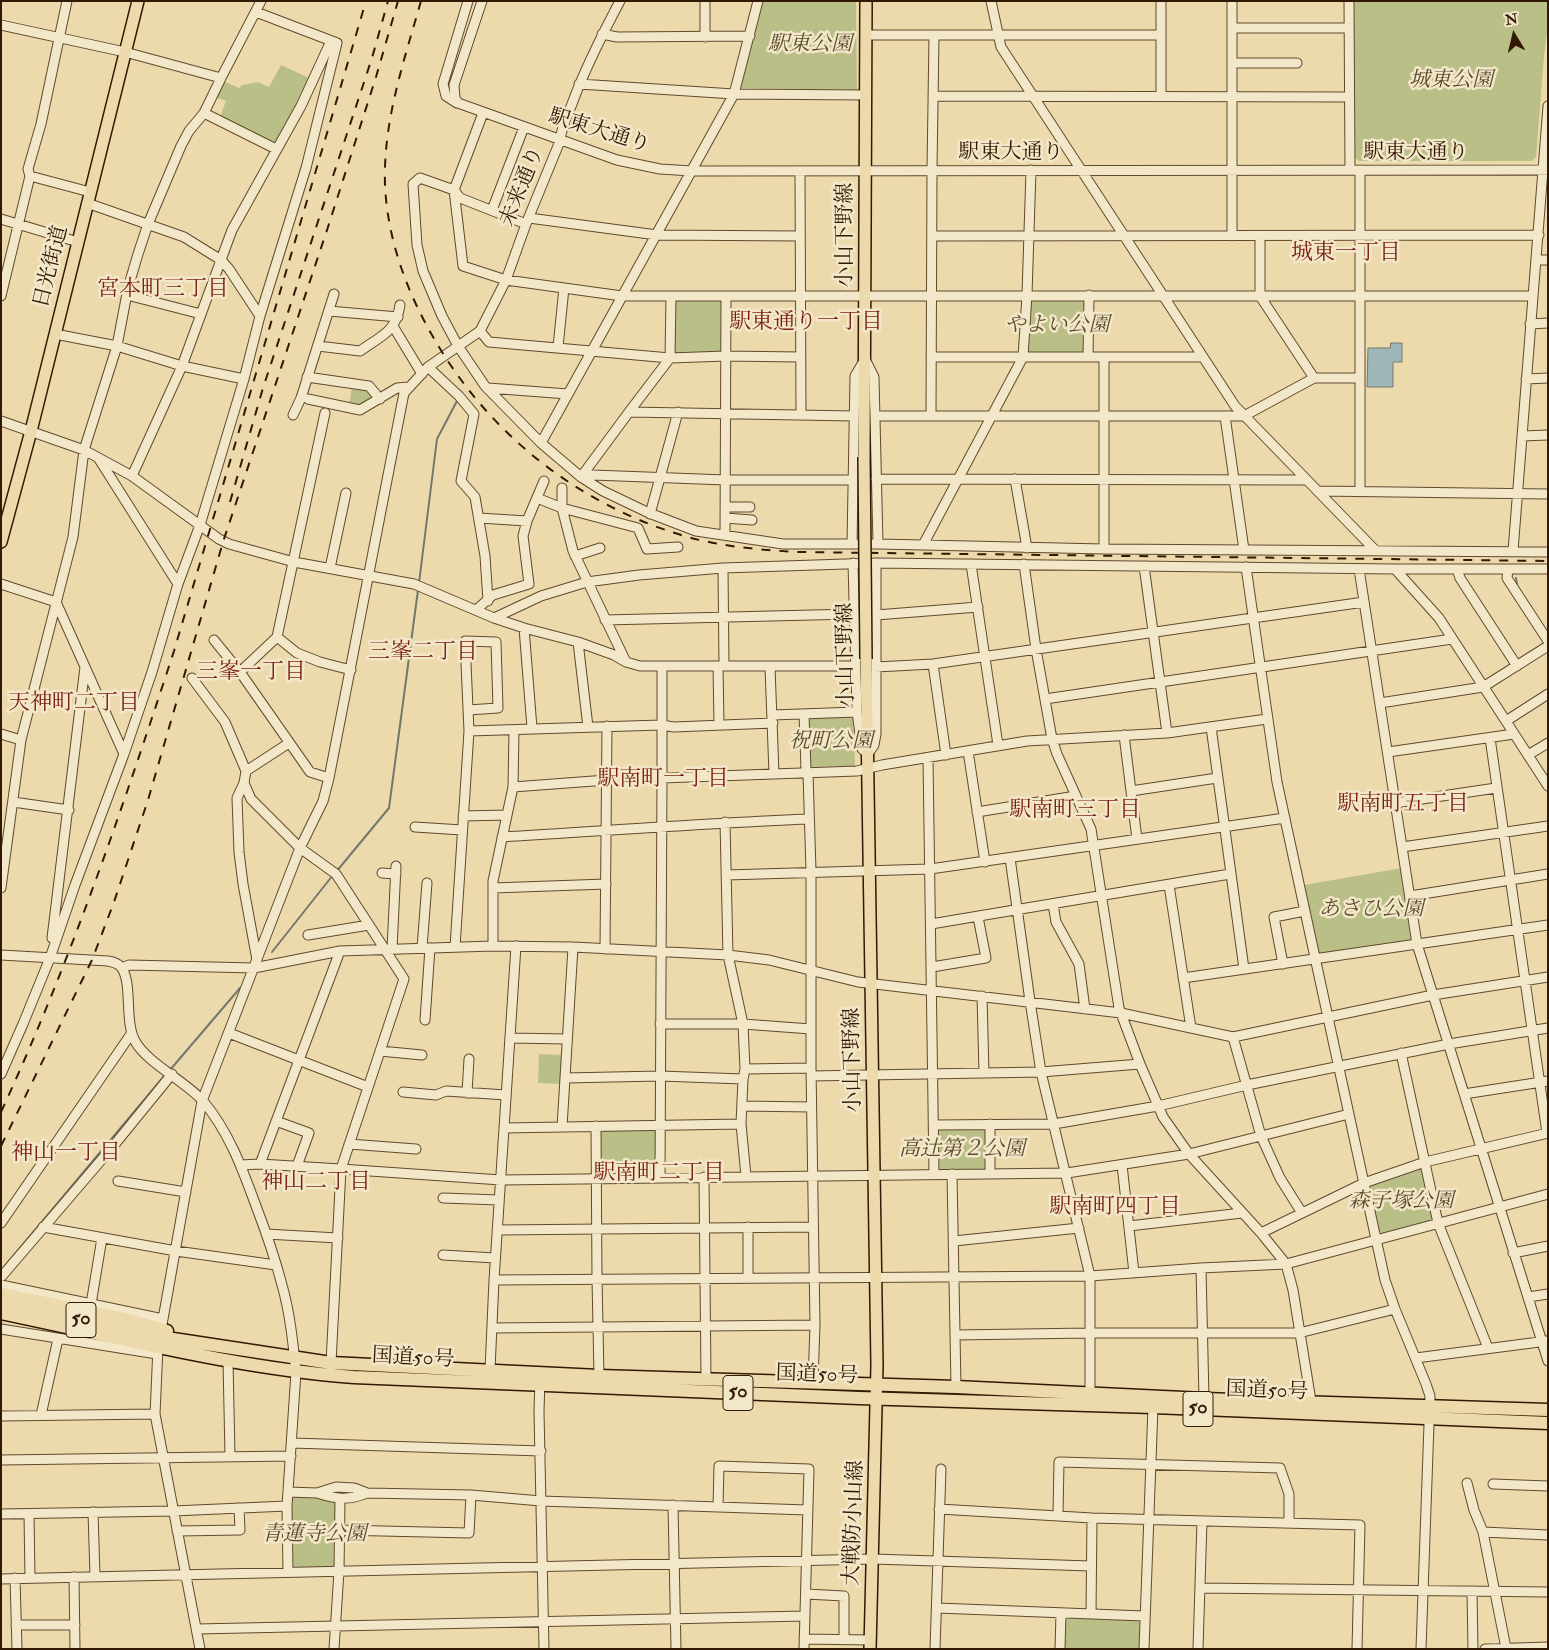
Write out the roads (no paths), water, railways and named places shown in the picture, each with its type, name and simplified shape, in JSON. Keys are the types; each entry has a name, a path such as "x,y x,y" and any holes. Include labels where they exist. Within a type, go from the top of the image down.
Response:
{"highway":[{"path":"4,1289 42,1316"},
{"name":"国道50号","path":"1,1303 116,1338 160,1337 228,1361 296,1372 391,1379 540,1379 599,1376 956,1387 1204,1399 1548,1410"},
{"name":"国道50号","path":"1,1313 42,1316 160,1337 210,1341 227,1348 331,1363 490,1370 540,1379 877,1398 1548,1423"},
{"path":"1,1322 42,1316"}],"main road":[{"name":"日光街道","path":"1,542 31,431 138,1"},
{"name":"小山下野線","path":"866,1 864,456 877,1398"},
{"name":"大戦防小山線","path":"870,1645 877,1398"}],"street":[{"path":"1,296 20,224 30,176 28,169 41,124 67,1"},
{"path":"1,888 21,740 73,537 84,450 116,346 127,295 148,224 181,146 189,131 204,113 261,1"},
{"path":"458,103 446,96 443,84 468,1"},
{"path":"458,103 455,98 454,85 482,1"},
{"name":"未来通り","path":"480,331 506,280 560,140 560,132 579,84 602,34 620,1"},
{"path":"705,1 706,36"},
{"path":"541,444 734,94 758,1"},
{"path":"991,1 1001,47 1235,406 1375,550"},
{"path":"1161,1 1161,96"},
{"path":"1232,1 1232,236"},
{"path":"1349,1 1350,170"},
{"path":"1,1074 50,958 124,754 152,672 178,584 200,525 239,399 260,316 306,168 337,43 256,12"},
{"path":"1,25 125,52 221,78"},
{"path":"1232,28 1349,28"},
{"path":"602,34 618,37 750,36"},
{"path":"866,35 1161,36"},
{"path":"931,416 934,36"},
{"path":"132,476 182,366 232,230 301,106 332,41"},
{"path":"1232,63 1297,63"},
{"path":"579,84 734,94 865,95"},
{"path":"933,96 1350,97"},
{"name":"駅東大通り","path":"458,103 592,152 635,164 692,171 1545,170"},
{"path":"1513,551 1530,324 1545,170 1548,106"},
{"path":"204,113 276,149"},
{"path":"483,113 454,190 463,266 506,280 622,296 1533,296"},
{"path":"492,210 524,127"},
{"path":"922,545 1023,357 1031,170"},
{"path":"1360,170 1360,492"},
{"path":"800,171 801,414"},
{"path":"30,176 184,237 221,260 260,316"},
{"path":"800,236 657,235 528,221 460,198 454,190 420,178 412,184 417,245 423,271 442,316 458,346 488,388 541,444 581,477 603,491 650,514 696,531 783,544 1104,549 1548,552"},
{"path":"1,219 78,242"},
{"path":"932,236 1539,235"},
{"path":"1260,236 1260,296 1314,378"},
{"path":"1536,260 1548,260"},
{"path":"558,347 564,288"},
{"path":"293,415 301,398 334,294"},
{"path":"127,295 201,314"},
{"path":"1088,357 1089,295"},
{"path":"581,477 670,358 672,296"},
{"path":"725,535 726,297"},
{"path":"318,346 360,351 391,329 398,317 400,305"},
{"path":"329,311 398,317"},
{"path":"1530,324 1548,323"},
{"path":"393,326 425,370 459,397 474,414 461,482 475,497 485,556 488,601"},
{"path":"200,1649 155,1414 160,1337 202,1101 300,848 323,801 329,778 404,393 425,370 480,331 489,342 670,358 726,356 800,357"},
{"path":"55,334 116,346 182,366 244,379"},
{"path":"931,357 1203,357"},
{"path":"1104,357 1104,549"},
{"path":"852,544 855,376 865,359"},
{"path":"865,359 874,377 878,544"},
{"path":"307,377 369,386 380,399"},
{"path":"875,416 1244,416 1314,378 1360,378"},
{"path":"1526,379 1548,378"},
{"path":"308,399 360,410 397,388 409,387"},
{"path":"488,388 568,394"},
{"path":"629,412 854,416"},
{"path":"650,514 678,412"},
{"path":"240,672 277,637 326,413"},
{"path":"1225,416 1244,550"},
{"path":"1,421 84,450 132,476 219,539 229,544 294,562 418,585 494,618 578,642 614,655 626,662 640,666 855,666"},
{"path":"1522,436 1548,436"},
{"path":"99,459 178,584"},
{"path":"581,477 593,475 726,480 853,480"},
{"path":"876,479 1307,480"},
{"path":"1015,479 1027,548"},
{"path":"476,610 493,595 529,584 523,536 544,481"},
{"path":"562,488 562,508 565,524 575,556 626,662"},
{"path":"1318,491 1548,494"},
{"path":"330,568 346,493"},
{"path":"537,498 562,508 638,528 647,549 678,547"},
{"path":"726,507 750,507"},
{"path":"479,518 528,520"},
{"path":"726,518 752,520"},
{"path":"575,556 600,548"},
{"path":"853,563 857,712 862,749 868,754 874,745 876,734 876,563"},
{"path":"494,618 541,596 587,582 639,575 723,568 876,563 1395,570 1548,569"},
{"path":"971,564 998,745"},
{"path":"1024,564 1036,649 1052,739 1056,754 1091,829 1095,845 1121,1013 1163,1117 1189,1154 1261,1233 1286,1264 1293,1290 1311,1401"},
{"path":"1144,566 1167,734"},
{"path":"1246,567 1268,711 1267,719 1284,818 1376,1239 1385,1280 1426,1384 1430,1406 1422,1649"},
{"path":"719,725 724,617 723,568"},
{"path":"1360,569 1417,944 1528,1297 1545,1341 1548,1361"},
{"path":"1457,569 1460,578 1517,666"},
{"path":"1508,569 1507,578 1548,641"},
{"path":"1395,570 1439,618 1547,782"},
{"path":"1,584 56,602 124,754"},
{"path":"876,667 933,664 1364,602"},
{"path":"876,615 978,608"},
{"path":"605,620 854,614"},
{"path":"524,628 532,728"},
{"path":"277,637 297,653 320,662 351,670"},
{"path":"1045,698 1452,639"},
{"path":"214,640 240,672 310,772 329,778"},
{"path":"455,947 469,731 468,710 465,642 496,642 498,708 468,710"},
{"path":"578,642 588,727"},
{"path":"1380,702 1483,687 1548,646"},
{"path":"933,664 946,754"},
{"path":"660,1178 662,666"},
{"path":"770,667 774,774"},
{"path":"50,958 85,668"},
{"path":"192,678 225,722 246,771 238,798 239,852 256,964"},
{"path":"1506,721 1548,694"},
{"path":"469,731 607,726 661,725 674,727 719,725 804,714 857,712"},
{"path":"804,714 811,872 811,1107 815,1325 813,1382"},
{"path":"662,778 857,771 998,745 1052,739 1167,734 1267,719"},
{"path":"605,949 607,726"},
{"path":"1211,727 1223,828 1244,970"},
{"path":"493,946 493,888 513,787 514,730"},
{"path":"1,734 21,740"},
{"path":"1388,752 1514,734"},
{"path":"1124,736 1137,840"},
{"path":"1261,1233 1364,1183 1425,1162 1547,1133 1544,1081 1532,1030 1524,981 1490,738"},
{"path":"246,771 289,743"},
{"path":"1528,755 1548,743"},
{"path":"968,750 985,862"},
{"path":"928,758 934,1174"},
{"path":"1131,791 1217,778"},
{"path":"513,787 607,780"},
{"path":"244,783 251,799 300,848 335,875 369,926 389,949 404,979 341,1169 331,1363"},
{"path":"1395,803 1496,788"},
{"path":"977,812 1076,796"},
{"path":"13,802 69,810"},
{"path":"463,816 507,815"},
{"path":"726,875 930,869 1284,818"},
{"path":"502,837 661,828 725,822 809,819"},
{"path":"725,822 728,955 743,1024 745,1069 741,1124 746,1176"},
{"path":"1402,847 1548,826"},
{"path":"415,827 462,830"},
{"path":"1010,858 1041,1072 1090,1276 1090,1394"},
{"path":"382,873 396,870 389,949"},
{"path":"931,924 1230,874"},
{"path":"1410,896 1548,874"},
{"path":"425,1020 427,883"},
{"path":"493,888 606,884"},
{"path":"1169,884 1191,1028"},
{"path":"1053,904 1056,922 1079,964 1085,1009"},
{"path":"1283,964 1274,917 1305,911"},
{"path":"932,967 986,958 978,917"},
{"path":"1183,978 1548,925"},
{"path":"308,935 369,926"},
{"path":"122,968 129,965 256,964 340,950 493,946 574,947 728,955 768,960 812,972 872,984 1121,1013 1233,1037 1433,995 1548,977"},
{"path":"490,1370 495,1258 516,946"},
{"path":"562,1127 574,947"},
{"path":"260,1164 340,950"},
{"path":"1,955 108,961 118,964 122,968 126,983 131,1034 142,1052 185,1084 202,1101 224,1130 241,1165 283,1287 296,1372 287,1506 288,1572"},
{"path":"982,996 984,1073"},
{"path":"660,1024 743,1024 811,1029"},
{"path":"934,1125 1054,1124 1158,1106 1247,1085 1401,1053 1548,1028"},
{"path":"229,1033 368,1087"},
{"path":"1,1223 131,1034"},
{"path":"1233,1037 1261,1136 1280,1178 1302,1213"},
{"path":"510,1038 567,1039"},
{"path":"380,1051 422,1055"},
{"path":"1401,1053 1438,1223 1488,1348"},
{"path":"467,1093 469,1059"},
{"path":"745,1069 872,1075 1041,1072 1140,1064"},
{"path":"160,1337 91,1304 4,1289 2,1275 115,1144 169,1072"},
{"path":"565,1078 660,1076 743,1079"},
{"path":"1464,1094 1544,1081"},
{"path":"403,1092 436,1095 446,1091 506,1095"},
{"path":"742,1106 811,1107"},
{"path":"241,1165 297,1166 501,1180 812,1175 1067,1174 1189,1154 1350,1114"},
{"path":"276,1122 308,1133 297,1166"},
{"path":"504,1128 741,1124"},
{"path":"990,1124 990,1174"},
{"path":"596,1126 599,1376"},
{"path":"349,1144 416,1149"},
{"path":"1122,1165 1134,1273"},
{"path":"952,1174 956,1387"},
{"path":"704,1177 706,1379"},
{"path":"118,1180 186,1192"},
{"path":"494,1280 1090,1276 1286,1264 1548,1194"},
{"path":"443,1198 499,1200"},
{"path":"1129,1226 1242,1214"},
{"path":"43,1227 176,1251 276,1265"},
{"path":"748,1227 748,1278"},
{"path":"497,1230 813,1227"},
{"path":"954,1241 1079,1228"},
{"path":"266,1234 338,1238"},
{"path":"91,1304 102,1238"},
{"path":"1514,1253 1548,1246"},
{"path":"442,1255 495,1258"},
{"path":"1201,1268 1204,1399"},
{"path":"1528,1297 1548,1294"},
{"path":"955,1335 1299,1333 1395,1309"},
{"path":"492,1328 815,1325"},
{"path":"1,1329 58,1339 160,1337"},
{"path":"41,1415 58,1339"},
{"path":"1416,1358 1545,1341"},
{"path":"228,1361 230,1456"},
{"path":"540,1379 544,1649"},
{"path":"1144,1649 1152,1407"},
{"path":"1,1416 155,1414"},
{"path":"292,1443 541,1451"},
{"path":"1,1460 290,1456"},
{"path":"1058,1515 1059,1462 1280,1468 1289,1494 1289,1523"},
{"path":"718,1507 719,1466 809,1469 804,1644 832,1644 844,1640 870,1645"},
{"path":"935,1649 941,1469"},
{"path":"1467,1483 1474,1510 1483,1532 1506,1648"},
{"path":"1493,1484 1548,1486"},
{"path":"317,1493 336,1487 354,1488 367,1493 471,1495 541,1501 807,1510"},
{"path":"288,1492 317,1493 340,1499 354,1499 367,1493"},
{"path":"339,1530 469,1533 471,1495"},
{"path":"334,1649 339,1571 340,1499"},
{"path":"673,1505 676,1649"},
{"path":"1,1514 173,1511 287,1506"},
{"path":"177,1531 240,1530 238,1508"},
{"path":"939,1509 1092,1518 1360,1525 1357,1649"},
{"path":"93,1512 95,1576"},
{"path":"29,1514 30,1578"},
{"path":"1091,1614 1092,1518"},
{"path":"1198,1649 1202,1521"},
{"path":"1483,1532 1548,1535"},
{"path":"1,1578 873,1559 1091,1566"},
{"path":"74,1577 75,1649"},
{"path":"15,1578 17,1649"},
{"path":"1201,1588 1548,1592"},
{"path":"1472,1591 1473,1649"},
{"path":"806,1594 844,1596 844,1640"},
{"path":"937,1608 1144,1616"},
{"path":"1060,1649 1061,1613"},
{"path":"197,1629 805,1616"},
{"path":"16,1626 74,1625"},
{"path":"1485,1649 1548,1647"}],"water":[{"path":"1391,343 1402,343 1402,362 1393,362 1393,387 1367,387 1368,348 1390,348"}],"waterway":[{"path":"419,583 437,439 458,399"},
{"path":"1516,578 1517,585"},
{"path":"336,872 389,808 418,590"},
{"path":"272,952 333,875"},
{"path":"170,1070 240,988"},
{"path":"4,1267 165,1075"}],"railway":[{"path":"1,1112 73,942 115,826 174,651 366,1"},
{"path":"230,502 263,388 372,58 388,1"},
{"path":"1,1146 92,960 114,902 148,800 223,542 328,227 398,1"},
{"path":"421,1 396,91 387,137 385,161 385,184 390,224 406,281 432,335 454,371 480,404 508,434 540,461 574,485 610,506 648,523 688,537 729,546 798,552 1548,561"}],"district":[{"name":"城東一丁目","path":"1346,254"},
{"name":"宮本町三丁目","path":"163,290"},
{"name":"駅東通り一丁目","path":"806,323"},
{"name":"三峯二丁目","path":"423,653"},
{"name":"三峯一丁目","path":"251,673"},
{"name":"天神町二丁目","path":"74,704"},
{"name":"駅南町一丁目","path":"663,780"},
{"name":"駅南町五丁目","path":"1403,805"},
{"name":"駅南町三丁目","path":"1075,811"},
{"name":"神山一丁目","path":"66,1154"},
{"name":"駅南町二丁目","path":"659,1174"},
{"name":"神山二丁目","path":"316,1183"},
{"name":"駅南町四丁目","path":"1115,1208"}],"park label":[{"name":"駅東公園","path":"810,45"},
{"name":"城東公園","path":"1451,81"},
{"name":"やよい公園","path":"1057,326"},
{"name":"祝町公園","path":"831,742"},
{"name":"あさひ公園","path":"1371,910"},
{"name":"高辻第２公園","path":"962,1150"},
{"name":"森子塚公園","path":"1401,1202"},
{"name":"青蓮寺公園","path":"314,1535"}]}
